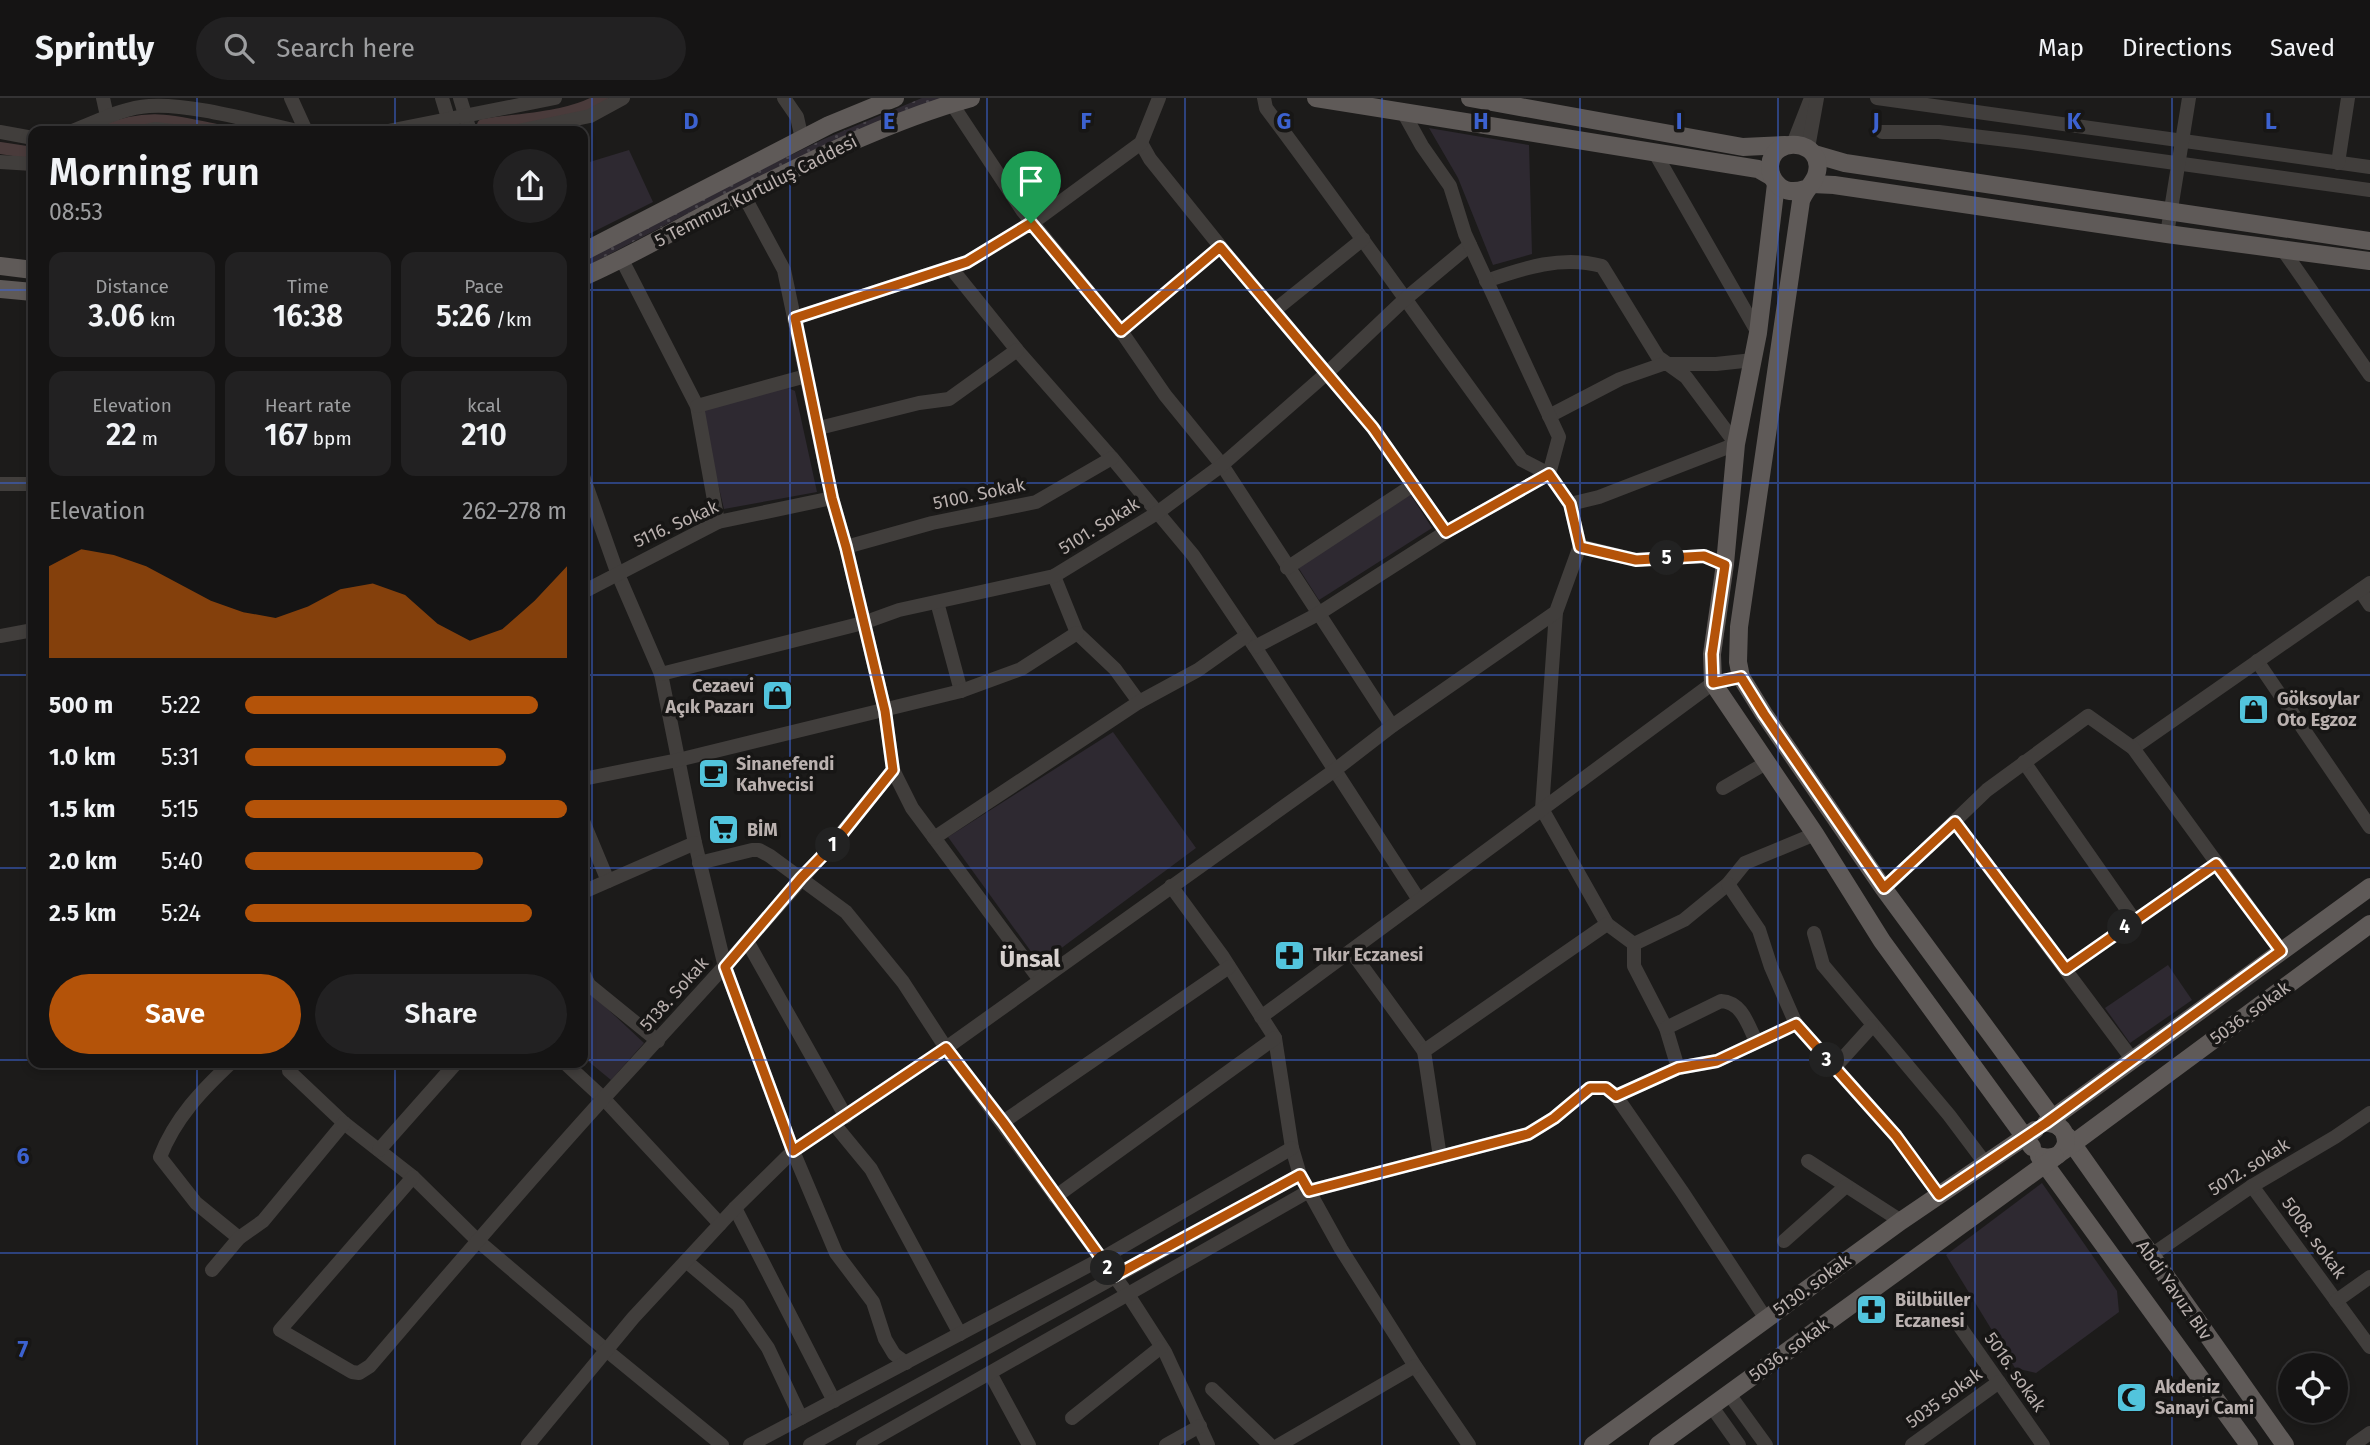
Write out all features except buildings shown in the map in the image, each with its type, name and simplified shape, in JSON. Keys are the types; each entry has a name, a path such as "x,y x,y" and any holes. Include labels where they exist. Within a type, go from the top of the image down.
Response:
{"main road":[{"name":"5 Temmuz Kurtuluş Caddesi","path":"588,249 802,139 895,98"},
{"name":"5 Temmuz Kurtuluş Caddesi","path":"588,275 622,260 743,194 851,142 971,98"},
{"path":"1316,98 1758,169 1790,191 1809,186 1835,185 2370,261"},
{"path":"1470,98 1743,146 1800,148 1845,163 2370,241"},
{"path":"1800,148 1773,155 1771,162 1774,181 1758,333 1736,444 1725,565 1712,654 1713,683 1815,834 1882,941 2049,1140"},
{"path":"1800,148 1818,169 1801,201 1739,627 1738,662 1741,677 1884,888 2249,1445"},
{"path":"28,269 6,267 4,290 28,292"},
{"name":"5130. sokak","path":"1593,1445 1985,1163 2049,1140 2132,1059 2370,887"},
{"name":"5036. sokak","path":"1658,1445 1729,1394 2049,1140 2370,924"},
{"name":"Abdi Yavuz Blv","path":"2049,1140 2150,1256 2285,1445"}],"street":[{"path":"103,98 107,116"},
{"path":"290,98 304,126"},
{"path":"442,98 451,125 465,116 555,98"},
{"path":"460,98 469,126"},
{"path":"542,126 590,116 623,98"},
{"path":"784,98 797,117 802,139"},
{"path":"795,318 967,262 1031,223 1141,143 1159,98"},
{"path":"1264,98 1266,108 1522,460 1549,474 1570,504 1580,547 1556,612 1542,809 1607,925 1634,944"},
{"path":"1800,148 1811,98"},
{"path":"1800,148 1817,98"},
{"path":"1877,98 2370,167"},
{"path":"2167,234 2189,98"},
{"path":"2338,163 2348,98"},
{"path":"952,103 1031,223 1121,331 1165,395 1222,465 1392,726"},
{"path":"84,126 107,116 147,106 176,106 274,126"},
{"path":"934,838 1139,702 1251,641 1318,614 1446,532 1549,474 1559,437 1470,245 1450,186 1422,146 1402,110"},
{"path":"0,132 28,137"},
{"path":"1882,132 1939,132 2370,190"},
{"path":"1141,143 1150,159 1220,247 1373,428 1446,532"},
{"path":"1655,153 1758,333"},
{"path":"0,162 28,164"},
{"path":"743,194 784,270 832,498 885,711 893,770 912,807 1041,980"},
{"path":"1275,310 1363,239"},
{"name":"5101. Sokak","path":"661,674 863,623 899,610 1054,576 1157,513 1222,465 1327,373 1404,300 1470,245"},
{"path":"1121,331 1220,247"},
{"path":"2283,250 2370,375"},
{"path":"622,260 697,407 718,522"},
{"path":"1486,281 1536,264 1584,261 1602,267 1658,357 1686,376 1736,444 1599,497 1570,504"},
{"path":"951,268 1017,350 1193,555 1419,900"},
{"path":"819,428 919,403 949,399 1017,350"},
{"path":"1549,416 1620,379 1663,364 1753,360"},
{"path":"697,407 806,376"},
{"name":"5100. Sokak","path":"846,547 932,523 1035,502 1112,458"},
{"path":"0,484 28,484"},
{"path":"1287,568 1413,485"},
{"path":"588,490 617,572 661,674 699,863 725,967 793,1151 836,1253 873,1302 894,1354 906,1363"},
{"name":"5116. Sokak","path":"588,589 718,522 832,498"},
{"path":"1580,547 1636,560 1704,556 1725,565"},
{"path":"1054,576 1077,633 1115,669 1139,702"},
{"path":"2133,748 2365,587 2370,605"},
{"path":"937,602 961,691"},
{"path":"528,1445 606,1350 686,1261 793,1151 946,1048 1392,726 1556,612"},
{"path":"0,636 28,631"},
{"path":"588,778 678,761 961,691 1021,669 1077,633"},
{"path":"2257,662 2370,827"},
{"path":"1261,1017 1713,683 1741,677"},
{"path":"1884,888 1987,790 2088,716 2133,748 2281,951"},
{"path":"2024,762 2135,920"},
{"path":"1723,788 1766,763"},
{"name":"5138. Sokak","path":"413,1177 280,1329 352,1372 359,1373 370,1366 477,1240 832,846 893,770"},
{"path":"1955,822 2132,1059"},
{"path":"588,833 608,881"},
{"path":"1634,944 1684,920 1728,884 1745,863 1815,834"},
{"path":"588,890 695,843"},
{"path":"699,863 759,850 846,912 903,982 946,1048 1128,1294 1161,1347 1208,1445"},
{"path":"2066,969 2216,864"},
{"path":"1728,884 1759,929 1771,967 1796,1024 1896,1136 1939,1195"},
{"path":"1171,886 1229,967 1275,1038 1292,1148 1300,1175 1341,1249 1469,1445"},
{"path":"1424,1051 1607,925"},
{"path":"1814,933 1823,965 1949,1115 1985,1163"},
{"path":"747,941 840,1121 871,1170 960,1334"},
{"path":"1634,944 1634,966 1666,1028 1678,1068"},
{"path":"1351,951 1424,1051 1440,1157"},
{"path":"1003,1122 1229,967"},
{"path":"588,983 657,1041"},
{"path":"1666,1028 1721,1001 1731,1002 1740,1010 1756,1041"},
{"path":"1616,1096 1678,1068 1717,1061 1796,1024"},
{"path":"1833,1068 1872,1026"},
{"path":"1055,1197 1275,1038"},
{"path":"226,1068 187,1108 169,1133 160,1157 196,1203 239,1238"},
{"path":"289,1068 289,1071 344,1123 413,1177 477,1240 722,1445"},
{"path":"379,1150 452,1068"},
{"path":"571,1068 604,1098 720,1224"},
{"path":"863,1445 1309,1191 1528,1134 1554,1118 1590,1088 1606,1088 1616,1096 1766,1320"},
{"name":"5012. sokak","path":"2150,1256 2252,1186 2335,1138 2370,1113"},
{"path":"212,1270 239,1238 263,1221 344,1123"},
{"path":"750,1445 770,1441 801,1418 1101,1259 1292,1148"},
{"path":"1808,1161 1901,1221"},
{"path":"810,1445 1300,1175"},
{"path":"1784,1241 1846,1186"},
{"name":"5008. sokak","path":"2252,1186 2370,1347"},
{"path":"735,1208 834,1401"},
{"path":"686,1261 738,1305 768,1348 801,1418"},
{"path":"2336,1301 2370,1277"},
{"name":"5016. sokak","path":"1956,1321 2043,1445"},
{"path":"1072,1418 1161,1347"},
{"path":"1279,1445 1415,1366"},
{"path":"990,1373 1028,1445"},
{"name":"5035 sokak","path":"1912,1445 1999,1382"},
{"path":"1212,1389 1270,1445"},
{"path":"1729,1394 1766,1445"},
{"path":"1712,1407 1739,1445"},
{"path":"1166,1445 1200,1426"},
{"path":"2353,1445 2370,1433"}],"shaded area":[{"path":"922,98 942,98 719,197 588,265 588,254 824,139"},
{"path":"1429,128 1529,145 1532,254 1493,265 1458,178"},
{"path":"629,150 653,202 588,234 588,162"},
{"path":"786,387 795,391 817,492 724,509 701,414 703,410"},
{"path":"1409,492 1432,528 1319,600 1296,564"},
{"path":"1113,732 1196,848 1040,964 948,837"},
{"path":"2168,965 2192,1000 2130,1043 2105,1008"},
{"path":"588,991 644,1043 611,1080 588,1061"},
{"path":"2042,1183 2117,1291 2119,1312 2036,1373 2015,1368 1946,1255"}],"waterway":[{"path":"483,125 561,114 590,105 602,98"},
{"path":"117,126 149,120 196,126"},
{"path":"0,148 28,152"}],"place":[{"name":"Cezaevi Açık Pazarı","path":"777,696"},
{"name":"Göksoylar Oto Egzoz","path":"2254,709"},
{"name":"Sinanefendi Kahvecisi","path":"713,774"},
{"name":"BİM","path":"724,830"},
{"name":"Tıkır Eczanesi","path":"1290,955"},
{"name":"Bülbüller Eczanesi","path":"1872,1310"},
{"name":"Akdeniz Sanayi Cami","path":"2132,1397"}],"district":[{"name":"Ünsal","path":"1030,959"}],"route":[{"path":"1031,223 1121,331 1220,247 1373,428 1446,532 1549,474 1570,504 1580,547 1636,560 1704,556 1725,565 1712,654 1713,683 1741,677 1884,888 1955,822 2066,969 2216,864 2281,951 2046,1123 1939,1195 1896,1136 1796,1024 1717,1061 1678,1068 1616,1096 1606,1088 1590,1088 1554,1118 1528,1134 1309,1191 1300,1175 1114,1276 946,1048 793,1151 725,967 832,846 893,770 885,711 832,498 795,318 967,262 1031,223"}]}
